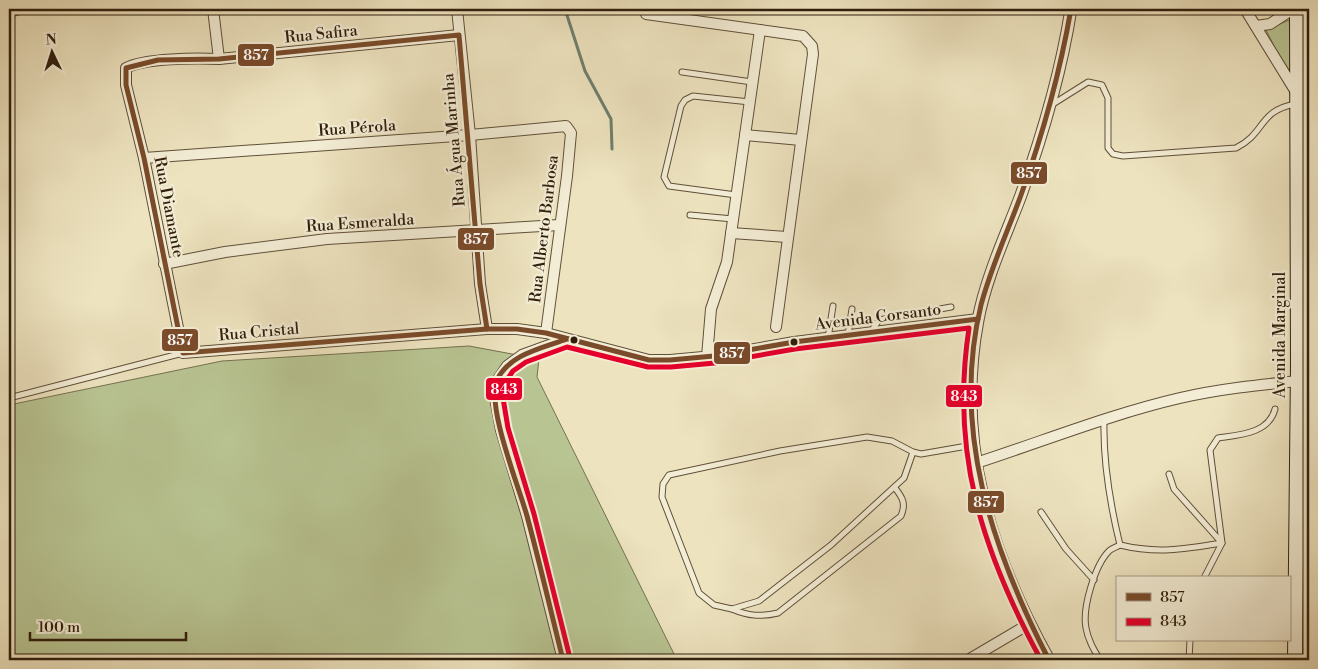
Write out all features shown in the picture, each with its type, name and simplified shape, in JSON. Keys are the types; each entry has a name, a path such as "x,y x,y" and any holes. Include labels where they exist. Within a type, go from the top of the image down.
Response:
{"main road":[{"name":"Avenida Marginal","path":"1295,660 1298,381 1304,363 1296,98 1297,9"}],"street":[{"path":"213,9 219,59"},
{"name":"Rua Água Marinha","path":"456,9 470,135 480,284 488,328"},
{"path":"1049,660 1006,576 987,513 973,444 970,383 978,319 1051,105 1071,9"},
{"path":"1245,9 1296,98"},
{"path":"1256,26 1270,24 1293,9"},
{"path":"646,14 803,36 812,46 813,54 776,327"},
{"path":"706,357 711,309 727,262 760,30"},
{"name":"Rua Safira","path":"126,68 139,63 199,58 219,59 459,35"},
{"name":"Rua Diamante","path":"126,68 126,85 144,158 183,353"},
{"name":"Rua Pérola","path":"144,158 470,135 562,125 570,128"},
{"name":"Rua Alberto Barbosa","path":"546,333 567,176 570,128"},
{"path":"745,135 801,140"},
{"name":"Rua Esmeralda","path":"164,264 225,252 327,239 559,226"},
{"path":"731,233 787,237"},
{"name":"Avenida Corsanto","path":"488,328 546,333 649,360 706,357 828,338 978,319"},
{"name":"Rua Cristal","path":"183,353 488,328"},
{"path":"563,660 527,516 501,430 495,398 497,381 507,366 522,355 567,339"},
{"path":"976,463 1104,420 1181,397 1236,387 1298,381"},
{"path":"971,660 1029,624"}],"lane":[{"path":"682,72 753,82"},
{"path":"1051,105 1088,82 1102,85 1108,98 1108,148 1113,154 1123,156 1236,148 1251,139 1269,114 1296,98"},
{"path":"737,196 669,186 664,177 680,106 684,100 693,96 750,102"},
{"path":"690,215 733,219"},
{"path":"828,338 833,306"},
{"path":"870,333 879,320 950,307"},
{"path":"848,336 852,309"},
{"name":"Rua Cristal","path":"9,398 183,353"},
{"path":"1205,576 1222,543 1210,450 1218,438 1258,431 1274,414 1275,410"},
{"path":"1104,420 1104,447 1112,512 1120,545"},
{"path":"895,488 902,497 905,507 901,516 778,613 764,616 743,614 732,608 714,605 699,593 662,497 663,484 669,475 780,451 866,437 892,441 913,452 934,453 973,444"},
{"path":"732,608 759,601 831,545 904,478 913,452"},
{"path":"1169,474 1174,489 1222,543"},
{"path":"1041,512 1066,549 1094,580"},
{"path":"1100,660 1090,644 1086,627 1086,607 1094,580 1109,551 1120,545 1144,551 1168,551 1222,543"},
{"path":"1190,642 1190,660"},
{"path":"1117,660 1135,660"}],"green space":[{"path":"9,9 38,9 9,18"},
{"path":"1289,20 1293,45 1294,73 1285,68 1266,30"},
{"path":"469,346 539,359 537,377 677,660 9,660 9,405 222,361"}],"waterway":[{"path":"565,9 585,71 611,119 612,149"}],"transit line":[{"name":"857","path":"1049,660 1010,576 995,532 982,488 974,443 971,397 973,351 981,305 1044,126 1062,56 1071,9"},
{"name":"857","path":"459,35 480,284 487,329 183,353 144,158 126,85 126,68 158,60 219,59 459,35"},
{"name":"857","path":"487,329 517,329 546,333 649,360 670,360 714,356 794,342 978,319"},
{"name":"843","path":"570,658 534,514 508,428 503,398 504,384 513,371 526,362 567,347 648,367 671,367 715,363 795,349 969,328 964,374 964,417 968,459 976,500 987,540 1002,580 1041,660"},
{"name":"857","path":"563,660 527,516 505,447 496,408 495,392 497,380 502,371 518,358 537,349 567,339"}]}
